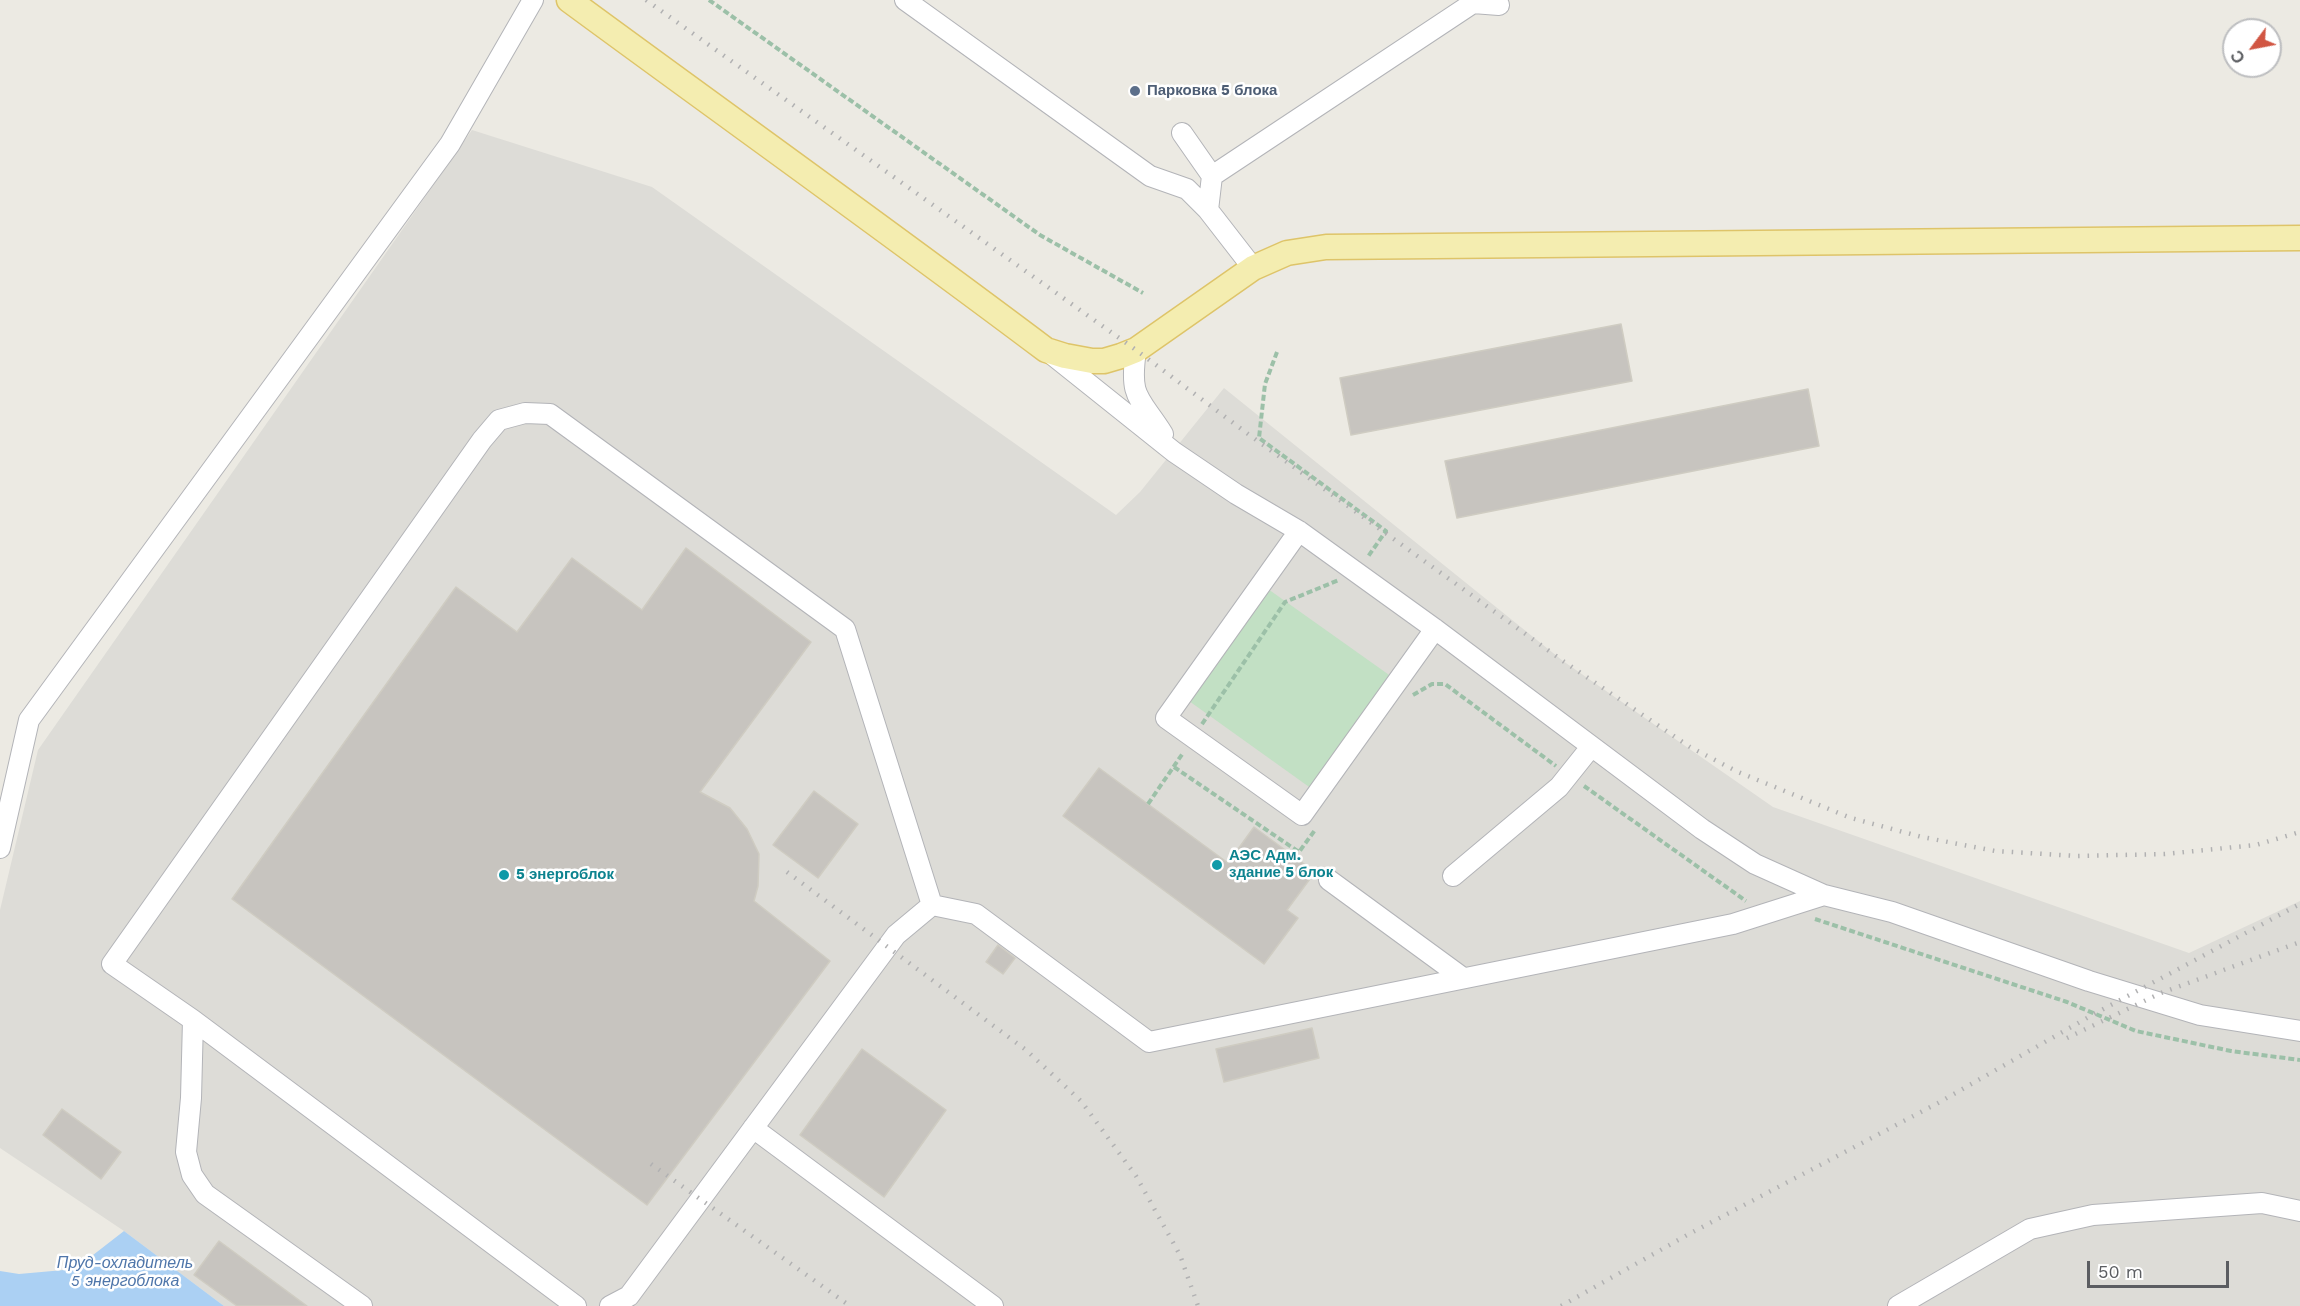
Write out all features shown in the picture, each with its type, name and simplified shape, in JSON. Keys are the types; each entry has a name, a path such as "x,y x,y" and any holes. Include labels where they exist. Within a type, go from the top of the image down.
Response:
{"main road":[{"path":"569,0 1046,350 1092,362 1104,361 1136,350 1253,268 1287,253 1326,247 2300,238"}],"lane":[{"path":"0,848 29,720 450,144 533,0"},
{"path":"904,0 1149,176 1187,189 1208,210 1253,268"},
{"path":"1212,176 1475,1 1499,6"},
{"path":"1182,132 1212,176 1208,210"},
{"path":"1046,350 1174,452 1236,494 1299,531 1435,629 1702,829 1755,864 1824,895 1892,912 2089,981 2200,1015 2300,1031"},
{"path":"1136,350 1132,376 1134,390 1174,452"},
{"path":"576,1306 193,1020 112,964 482,440 499,420 525,413 550,414 845,629 932,905"},
{"path":"1299,531 1166,718 1193,738 1302,815 1435,629"},
{"path":"1453,876 1559,787 1591,747"},
{"path":"1329,880 1463,978"},
{"path":"932,905 976,914 1149,1042 1733,924 1824,895"},
{"path":"610,1306 629,1296 896,935 932,905"},
{"path":"193,1020 192,1098 186,1152 192,1175 205,1194 362,1306"},
{"path":"753,1128 973,1300 993,1306"},
{"path":"1898,1306 2030,1229 2093,1215 2262,1203 2300,1211"}],"path":[{"path":"709,0 1040,235 1143,293"},
{"path":"1277,352 1265,384 1259,438 1386,531"},
{"path":"1148,804 1285,602"},
{"path":"1408,702 1414,693 1432,684 1445,684 1744,900 1819,920 2067,1002 2136,1032 2231,1051 2300,1060"},
{"path":"1174,767 1299,852 1319,824"}],"shaded area":[{"path":"472,130 652,187 1116,515 1140,492 1224,388 1563,661 1773,807 2189,953 2300,901 2300,1306 224,1306 124,1231 0,1148 0,910 38,750"}],"green space":[{"path":"1268,589 1392,677 1312,789 1189,701"}],"water":[{"name":"Пруд-охладитель 5 энергоблока","path":"124,1231 224,1306 0,1306 0,1271 19,1274 75,1269"}],"building":[{"path":"1621,324 1632,381 1351,435 1340,378"},
{"path":"1808,389 1819,446 1457,518 1445,461"},
{"name":"5 энергоблок","path":"686,548 811,642 700,792 730,808 747,829 759,854 758,886 754,901 830,961 647,1205 232,899 456,587 517,632 572,558 642,610"},
{"name":"АЭС Адм. здание 5 блок","path":"1099,768 1228,863 1254,827 1315,872 1287,910 1298,918 1264,964 1063,816"},
{"path":"814,791 858,824 818,878 773,845"},
{"path":"998,945 1015,958 1003,974 986,962"},
{"path":"1312,1028 1319,1058 1224,1082 1216,1049"},
{"path":"862,1049 946,1110 884,1197 800,1135"},
{"path":"62,1109 121,1152 101,1179 43,1135"},
{"path":"219,1241 307,1306 237,1306 194,1275"}],"railway":[{"path":"646,0 1136,350 1248,434 1563,661 1690,747 1738,772 1851,818 1922,837 1995,851 2077,856 2165,854 2256,845 2300,832"},
{"path":"787,872 1026,1050 1081,1101 1136,1176 1180,1255 1198,1306"},
{"path":"1561,1306 1689,1234 1938,1103 2094,1014 2300,904"},
{"path":"2067,1038 2161,993 2300,942"},
{"path":"651,1164 850,1306"}],"place":[{"name":"Парковка 5 блока","path":"1135,91"},
{"name":"АЭС Адм. здание 5 блок","path":"1217,865"},
{"name":"5 энергоблок","path":"504,875"}]}
